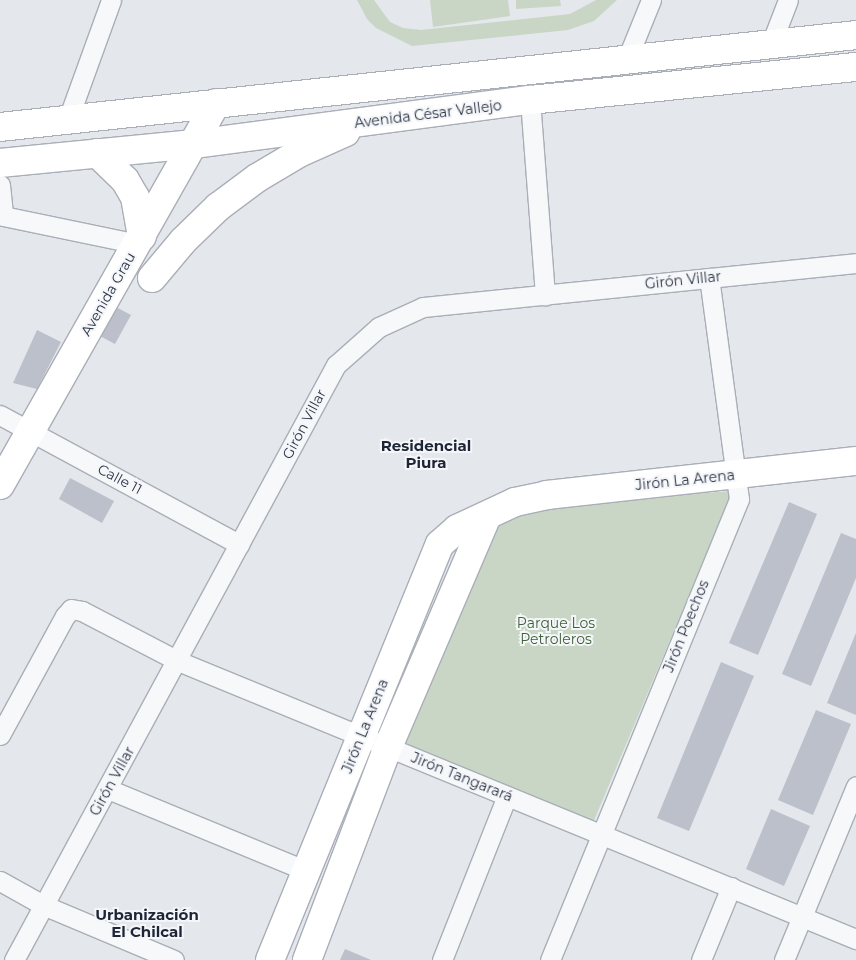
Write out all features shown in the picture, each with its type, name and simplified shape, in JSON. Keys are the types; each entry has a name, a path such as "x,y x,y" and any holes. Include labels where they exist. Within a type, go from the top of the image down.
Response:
{"main road":[{"path":"0,126 856,35"},
{"name":"Avenida César Vallejo","path":"0,163 194,144 530,100 856,67"},
{"name":"Avenida Grau","path":"0,485 216,104"},
{"path":"152,278 183,240 218,207 257,178 299,153 343,133 389,119"},
{"path":"96,153 112,165 135,197 140,240"},
{"name":"Jirón La Arena","path":"270,960 440,544 457,529 515,502 546,496 856,461"},
{"name":"Jirón La Arena","path":"307,960 388,747 487,516"}],"street":[{"path":"68,119 111,0"},
{"path":"627,59 651,0"},
{"path":"771,44 788,0"},
{"path":"530,100 545,294"},
{"path":"0,186 3,216 140,240"},
{"name":"Girón Villar","path":"14,960 178,661 336,365 379,327 423,307 856,263"},
{"name":"Jirón Poechos","path":"550,960 739,499 709,278"},
{"name":"Calle 11","path":"0,415 239,544"},
{"name":"Jirón Tangarará","path":"0,735 64,616 71,609 82,611 178,661 856,939"},
{"path":"784,960 856,786"},
{"path":"108,789 307,871"},
{"path":"442,960 507,796"},
{"path":"0,882 136,953 174,960"},
{"path":"701,960 731,887"}],"green space":[{"path":"357,0 374,0 390,22 403,28 421,30 570,14 596,0 617,0 594,21 568,30 412,46 376,28 367,19"},
{"path":"430,0 508,0 510,16 433,27"},
{"path":"516,0 560,0 561,6 516,9"},
{"name":"Parque Los Petroleros","path":"733,491 592,825 395,742 498,524 541,504"}],"building":[{"path":"114,306 131,315 115,344 98,335"},
{"path":"37,330 61,342 37,389 13,383"},
{"path":"70,478 114,501 102,523 59,499"},
{"path":"789,502 817,514 758,655 729,643"},
{"path":"841,533 856,539 856,578 811,686 782,674"},
{"path":"856,633 856,715 827,703"},
{"path":"721,662 754,676 689,831 657,818"},
{"path":"816,710 851,724 813,815 778,800"},
{"path":"771,809 810,826 784,886 746,869"},
{"path":"345,949 371,960 340,960"}],"district":[{"name":"Residencial Piura","path":"426,454"},
{"name":"Urbanización El Chilcal","path":"147,922"}]}
